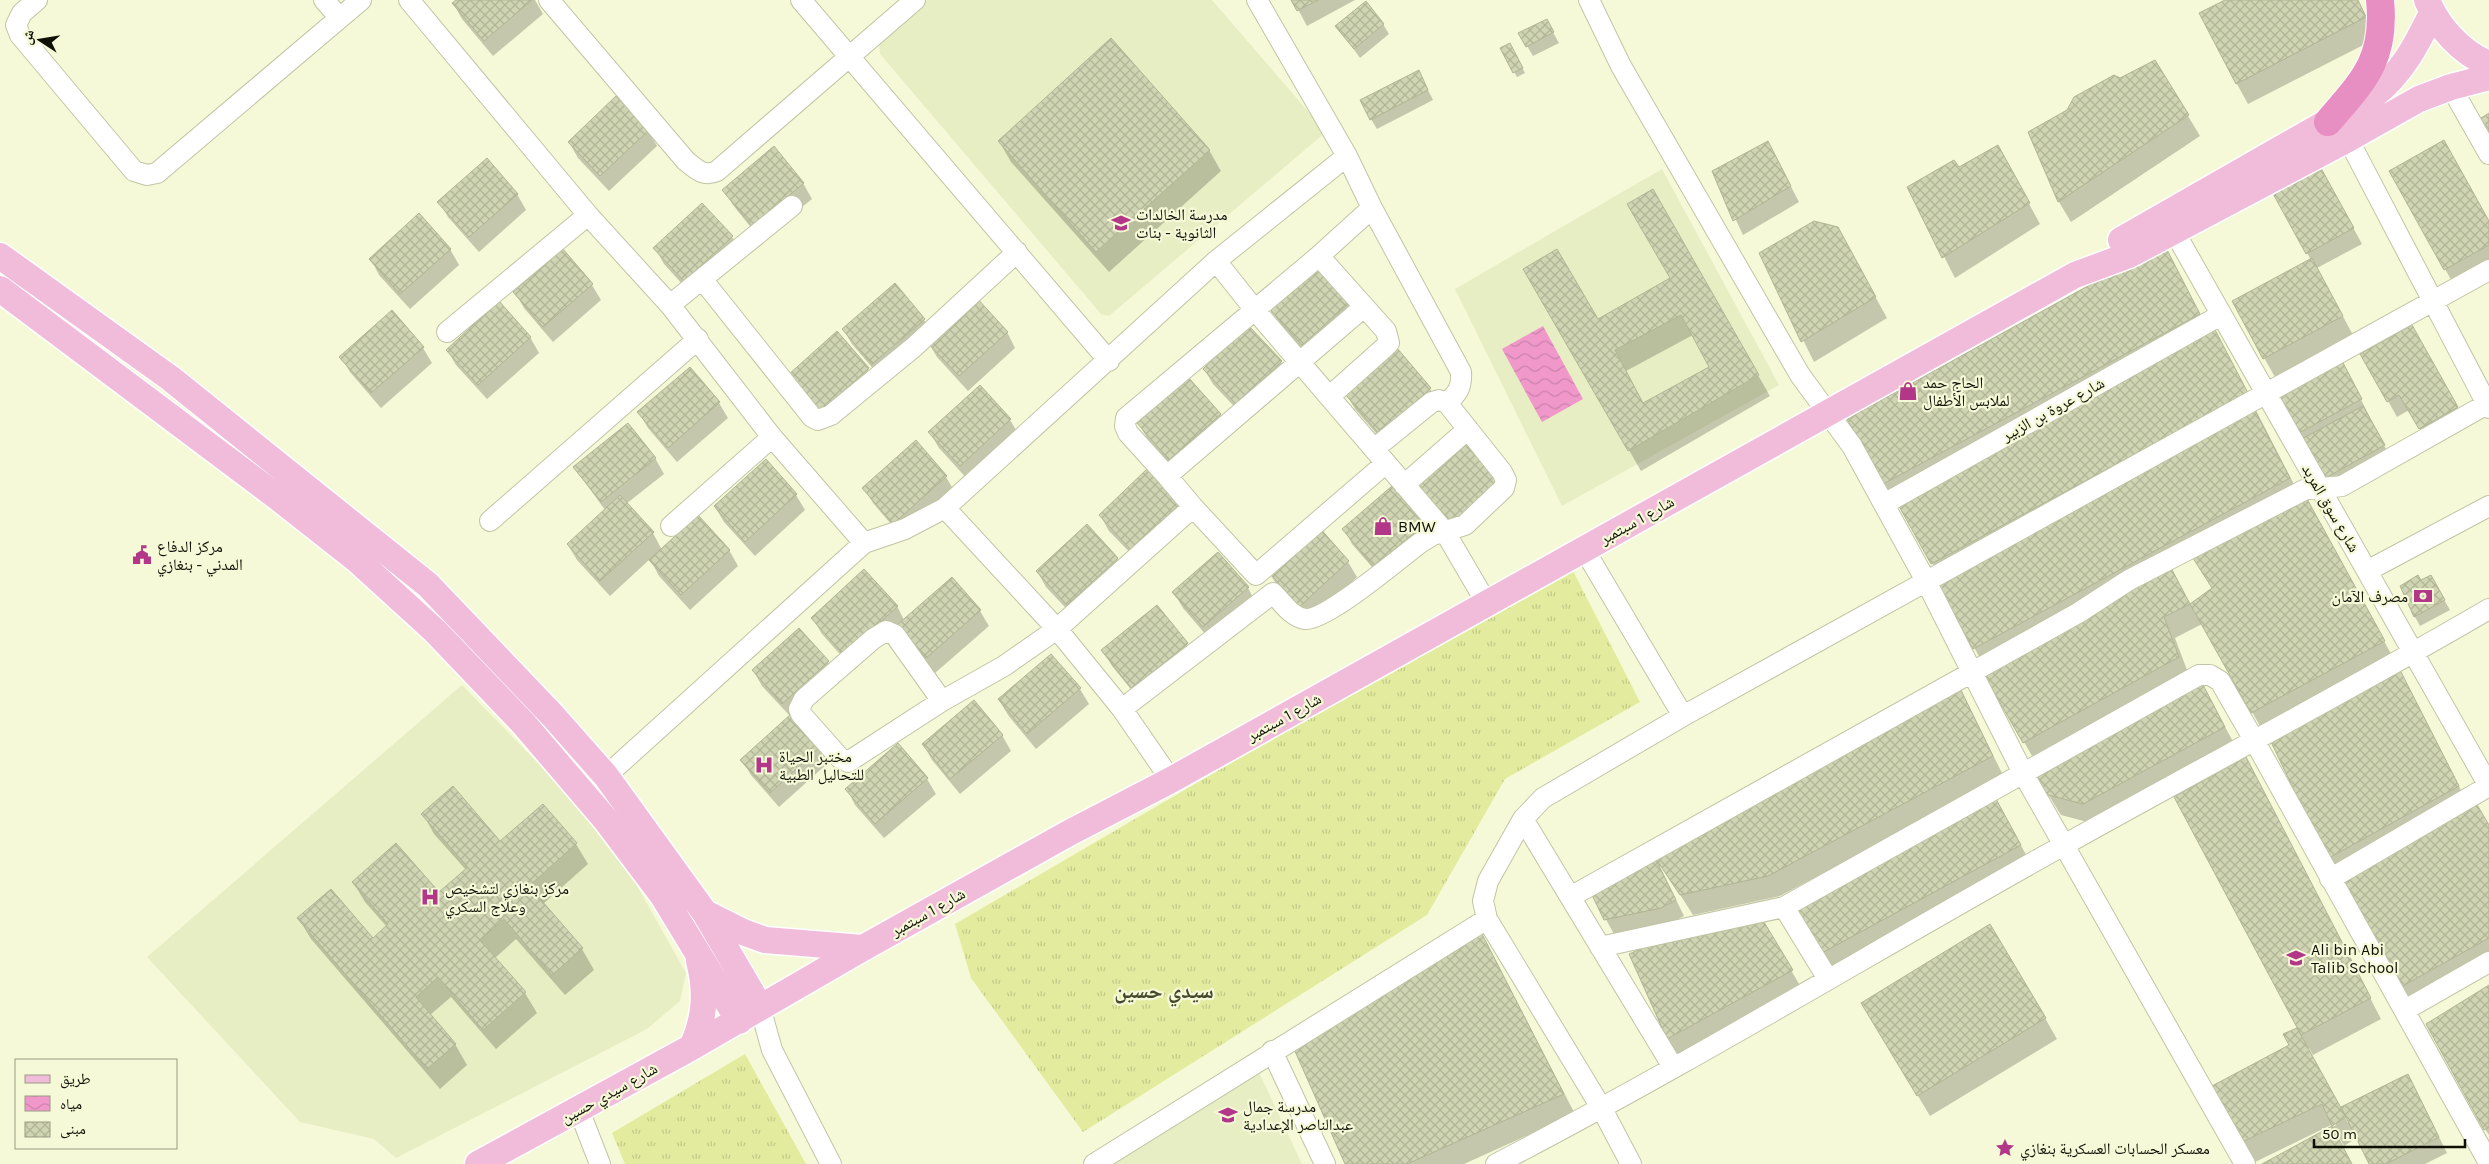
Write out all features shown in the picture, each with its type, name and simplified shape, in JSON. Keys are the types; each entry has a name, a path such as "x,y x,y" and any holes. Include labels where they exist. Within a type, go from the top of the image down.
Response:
{"highway":[{"path":"2338,131 2358,87 2372,67 2380,43 2382,18 2380,0"}],"main road":[{"path":"2075,276 2129,255 2174,231 2338,131 2373,96 2390,83 2404,65 2429,6"},
{"path":"2429,6 2452,40 2479,60 2489,64"},
{"path":"2075,276 2122,240 2338,131 2451,87 2489,76"},
{"path":"0,256 170,378 428,585 553,716 606,776 705,913 750,1014"},
{"name":"شارع 1 سبتمبر","path":"750,1014 863,948 1171,780 2075,276"},
{"path":"0,289 276,496 356,559 435,631 523,723 605,819 663,896 695,946 750,1014"},
{"path":"705,913 743,932 765,940 863,948"},
{"path":"692,1047 700,1029 703,1013 702,976 695,946"},
{"name":"شارع سيدي حسين","path":"478,1164 750,1014"}],"street":[{"path":"37,0 22,12 16,25 20,35 134,171 147,175 157,173 361,0"},
{"path":"324,0 339,17"},
{"path":"409,0 588,215 670,305 772,437 864,543"},
{"path":"549,0 686,161 699,172 710,174 915,0"},
{"path":"801,0 850,55 1109,361"},
{"path":"1257,0 1347,156 1372,208 1461,372 1462,385 1447,403"},
{"path":"1589,0 1621,66 1800,375 1852,446 1927,583 2024,775 2245,1164"},
{"path":"2451,87 2489,154"},
{"path":"1570,897 2078,613 2129,580 2291,496 2319,486 2329,488 2342,486 2488,406 2338,131"},
{"path":"606,776 864,543 905,529 946,508 1216,262 1347,156"},
{"path":"670,305 792,206"},
{"path":"1256,574 1380,456 1432,402 1439,400 1447,403 1502,472 1506,480 1504,488 1465,525 1433,535 1340,603 1320,616 1306,619 1295,616 1193,507 1128,433 1125,426 1126,418 1319,256 1372,208"},
{"path":"447,332 588,215"},
{"name":"شارع سوق المربد","path":"2174,231 2489,786"},
{"path":"702,279 812,417 818,420 830,415 914,347 1017,252"},
{"path":"1319,256 1386,331 1389,343 1330,396"},
{"path":"1216,262 1445,532 1487,604"},
{"path":"1631,1164 1602,1109 1487,919 1483,901 1488,881 1523,819 1543,798 1683,716 1927,583 2489,270"},
{"path":"1166,476 1364,307"},
{"name":"شارع عروة بن الزبير","path":"1884,504 2221,315"},
{"path":"490,521 698,340"},
{"path":"1404,484 1468,429"},
{"path":"671,526 772,437"},
{"path":"2367,571 2489,506"},
{"path":"942,701 894,635 886,631 873,639 804,699 799,709 801,714 840,758 848,762 942,701 1004,666 1057,629 1193,507"},
{"path":"946,508 1057,629 1122,709 1171,780"},
{"path":"1584,549 1683,716"},
{"path":"1122,709 1273,593"},
{"path":"1496,1164 1602,1109 2064,845 2414,654 2489,609"},
{"path":"1600,947 1784,907 2024,775 2199,675 2210,675 2220,681 2254,740 2489,1162"},
{"path":"2330,879 2489,786"},
{"path":"1523,819 1673,1067"},
{"path":"1784,907 1828,979"},
{"path":"1094,1164 1272,1051 1487,919"},
{"path":"2405,1010 2489,962"},
{"path":"750,1014 772,1050 831,1164"},
{"path":"1272,1051 1325,1164"},
{"path":"579,1110 600,1164"}],"shaded area":[{"name":"مدرسة الخالدات الثانوية - بنات","path":"923,0 1212,0 1326,132 1109,316 1101,314 880,54 879,43"},
{"path":"1662,169 1779,385 1562,506 1455,289"},
{"name":"مركز بنغازي لتشخيص وعلاج السكري","path":"462,685 609,836 686,973 680,1001 647,1029 396,1158 374,1139 300,1122 147,957"},
{"name":"مدرسة جمال عبدالناصر الإعدادية","path":"1256,1066 1302,1164 1099,1164"}],"green space":[{"path":"1570,565 1640,702 1505,779 1427,915 1083,1132 971,978 955,924"},
{"path":"745,1054 806,1164 625,1164 612,1133"}],"water":[{"path":"1543,326 1583,399 1542,422 1502,349"}],"building":[{"path":"456,0 532,0 484,41 452,3"},
{"path":"1291,0 1318,0 1297,11"},
{"path":"2225,0 2358,0 2366,17 2236,84 2199,13"},
{"path":"1366,1 1384,24 1354,49 1335,26"},
{"path":"1547,19 1554,32 1526,47 1518,33"},
{"path":"1111,38 1210,150 1096,252 998,141"},
{"path":"1510,43 1523,68 1513,73 1500,48"},
{"path":"2155,60 2189,115 2058,202 2028,132 2067,110 2074,97 2114,75 2120,78"},
{"path":"1419,70 1428,90 1370,120 1360,100"},
{"path":"617,95 649,130 600,176 568,142"},
{"path":"2489,113 2489,140 2478,120"},
{"path":"2444,140 2489,221 2489,245 2444,270 2389,171"},
{"path":"1768,141 1791,186 1733,221 1712,171"},
{"path":"1998,145 2030,203 1942,258 1907,187 1954,160 1959,167"},
{"path":"774,146 804,183 752,226 722,190"},
{"path":"487,158 518,194 469,237 437,202"},
{"path":"2317,161 2354,228 2306,254 2271,190"},
{"path":"1653,189 1759,375 1628,451 1523,269 1557,249 1598,319 1670,278 1627,204","holes":["1681,315 1709,367 1643,403 1615,350"]},
{"path":"702,203 733,236 684,281 653,248"},
{"path":"419,213 451,249 400,294 369,259"},
{"path":"1814,221 1838,227 1876,297 1801,342 1759,253"},
{"path":"2164,244 2200,314 1883,484 1847,419"},
{"path":"563,249 593,284 543,327 513,292"},
{"path":"2312,258 2343,316 2263,359 2232,301"},
{"path":"1318,266 1350,302 1302,345 1270,310"},
{"path":"895,283 925,319 872,364 842,329"},
{"path":"975,296 1008,332 959,376 926,341"},
{"path":"499,301 531,337 478,385 446,350"},
{"path":"392,310 424,347 371,393 339,357"},
{"path":"2212,324 2248,393 1931,564 1895,499"},
{"path":"1248,325 1282,361 1237,405 1203,369"},
{"path":"2412,325 2458,407 2419,429 2399,395 2387,402 2360,354"},
{"path":"837,331 869,368 820,412 787,376"},
{"path":"1397,348 1431,388 1379,434 1345,394"},
{"path":"2341,359 2362,399 2297,434 2276,395"},
{"path":"690,367 720,402 668,448 637,412"},
{"path":"1188,377 1221,414 1169,460 1137,423"},
{"path":"980,385 1011,419 960,466 928,432"},
{"path":"2363,406 2385,445 2320,481 2298,441"},
{"path":"2254,409 2290,478 1973,649 1937,584"},
{"path":"628,423 656,458 601,502 573,467"},
{"path":"916,440 947,476 893,524 862,488"},
{"path":"1467,442 1500,481 1449,527 1415,489"},
{"path":"766,459 797,494 745,542 714,506"},
{"path":"1147,469 1180,504 1131,550 1099,515"},
{"name":"BMW","path":"1392,486 1424,524 1374,567 1342,529"},
{"path":"620,495 654,532 600,581 567,544"},
{"path":"2306,497 2385,641 2251,713 2190,604 2212,588 2191,555"},
{"path":"698,515 730,550 681,595 649,560"},
{"path":"1087,524 1118,558 1067,605 1036,571"},
{"path":"1318,526 1349,561 1299,607 1268,571"},
{"path":"1218,552 1249,587 1203,627 1172,592"},
{"path":"2170,566 2190,604 2164,617 2179,657 2023,743 1983,673"},
{"path":"864,569 898,606 844,655 811,618"},
{"name":"مصرف الآمان","path":"2418,575 2421,580 2431,575 2445,600 2414,617 2400,586"},
{"path":"952,577 981,610 926,658 897,625"},
{"path":"1157,605 1188,643 1132,689 1101,650"},
{"path":"799,628 829,661 782,704 752,670"},
{"path":"1051,654 1081,688 1027,734 998,699"},
{"path":"2399,668 2459,786 2327,859 2271,742"},
{"path":"2202,683 2225,727 2083,804 2048,795 2036,778"},
{"path":"1959,686 1993,756 1768,876 1680,895 1654,856"},
{"path":"974,700 1003,735 950,779 922,744"},
{"path":"791,714 820,747 770,793 740,760"},
{"path":"898,743 928,778 875,824 845,789"},
{"path":"2246,757 2371,998 2301,1035 2174,797"},
{"path":"453,786 500,841 543,804 577,843 529,886 583,948 552,975 504,919 480,940 526,992 483,1030 438,977 416,997 456,1044 427,1069 297,918 331,889 373,938 388,924 352,882 396,843 439,892 468,867 421,814"},
{"path":"1996,799 2021,845 1820,954 1795,909"},
{"path":"2476,803 2489,825 2489,938 2399,988 2341,880"},
{"path":"1654,856 1676,900 1661,908 1604,920 1591,893"},
{"path":"1764,922 1793,970 1667,1039 1629,954 1657,942"},
{"path":"1990,924 2046,1018 1917,1096 1861,1003"},
{"path":"1481,932 1564,1094 1407,1164 1345,1164 1294,1049"},
{"path":"2489,985 2489,1127 2484,1130 2426,1024"},
{"path":"2297,1028 2346,1117 2332,1126 2322,1104 2240,1143 2212,1086 2289,1045 2283,1034"},
{"path":"2408,1074 2439,1137 2386,1164 2369,1164 2341,1107"},
{"path":"2332,1126 2352,1164 2262,1164"}],"place":[{"name":"مدرسة الخالدات الثانوية - بنات","path":"1121,223"},
{"name":"الحاج حمد لملابس الأطفال","path":"1908,391"},
{"name":"BMW","path":"1383,526"},
{"name":"مركز الدفاع المدني - بنغازي","path":"142,555"},
{"name":"مصرف الآمان","path":"2423,596"},
{"name":"مختبر الحياة للتحاليل الطبية","path":"764,765"},
{"name":"مركز بنغازي لتشخيص وعلاج السكري","path":"430,897"},
{"name":"Ali bin Abi Talib School","path":"2296,958"},
{"name":"مدرسة جمال عبدالناصر الإعدادية","path":"1228,1115"},
{"name":"معسكر الحسابات العسكرية بنغازي","path":"2005,1148"}],"district":[{"name":"سيدي حسين","path":"1164,991"}]}
